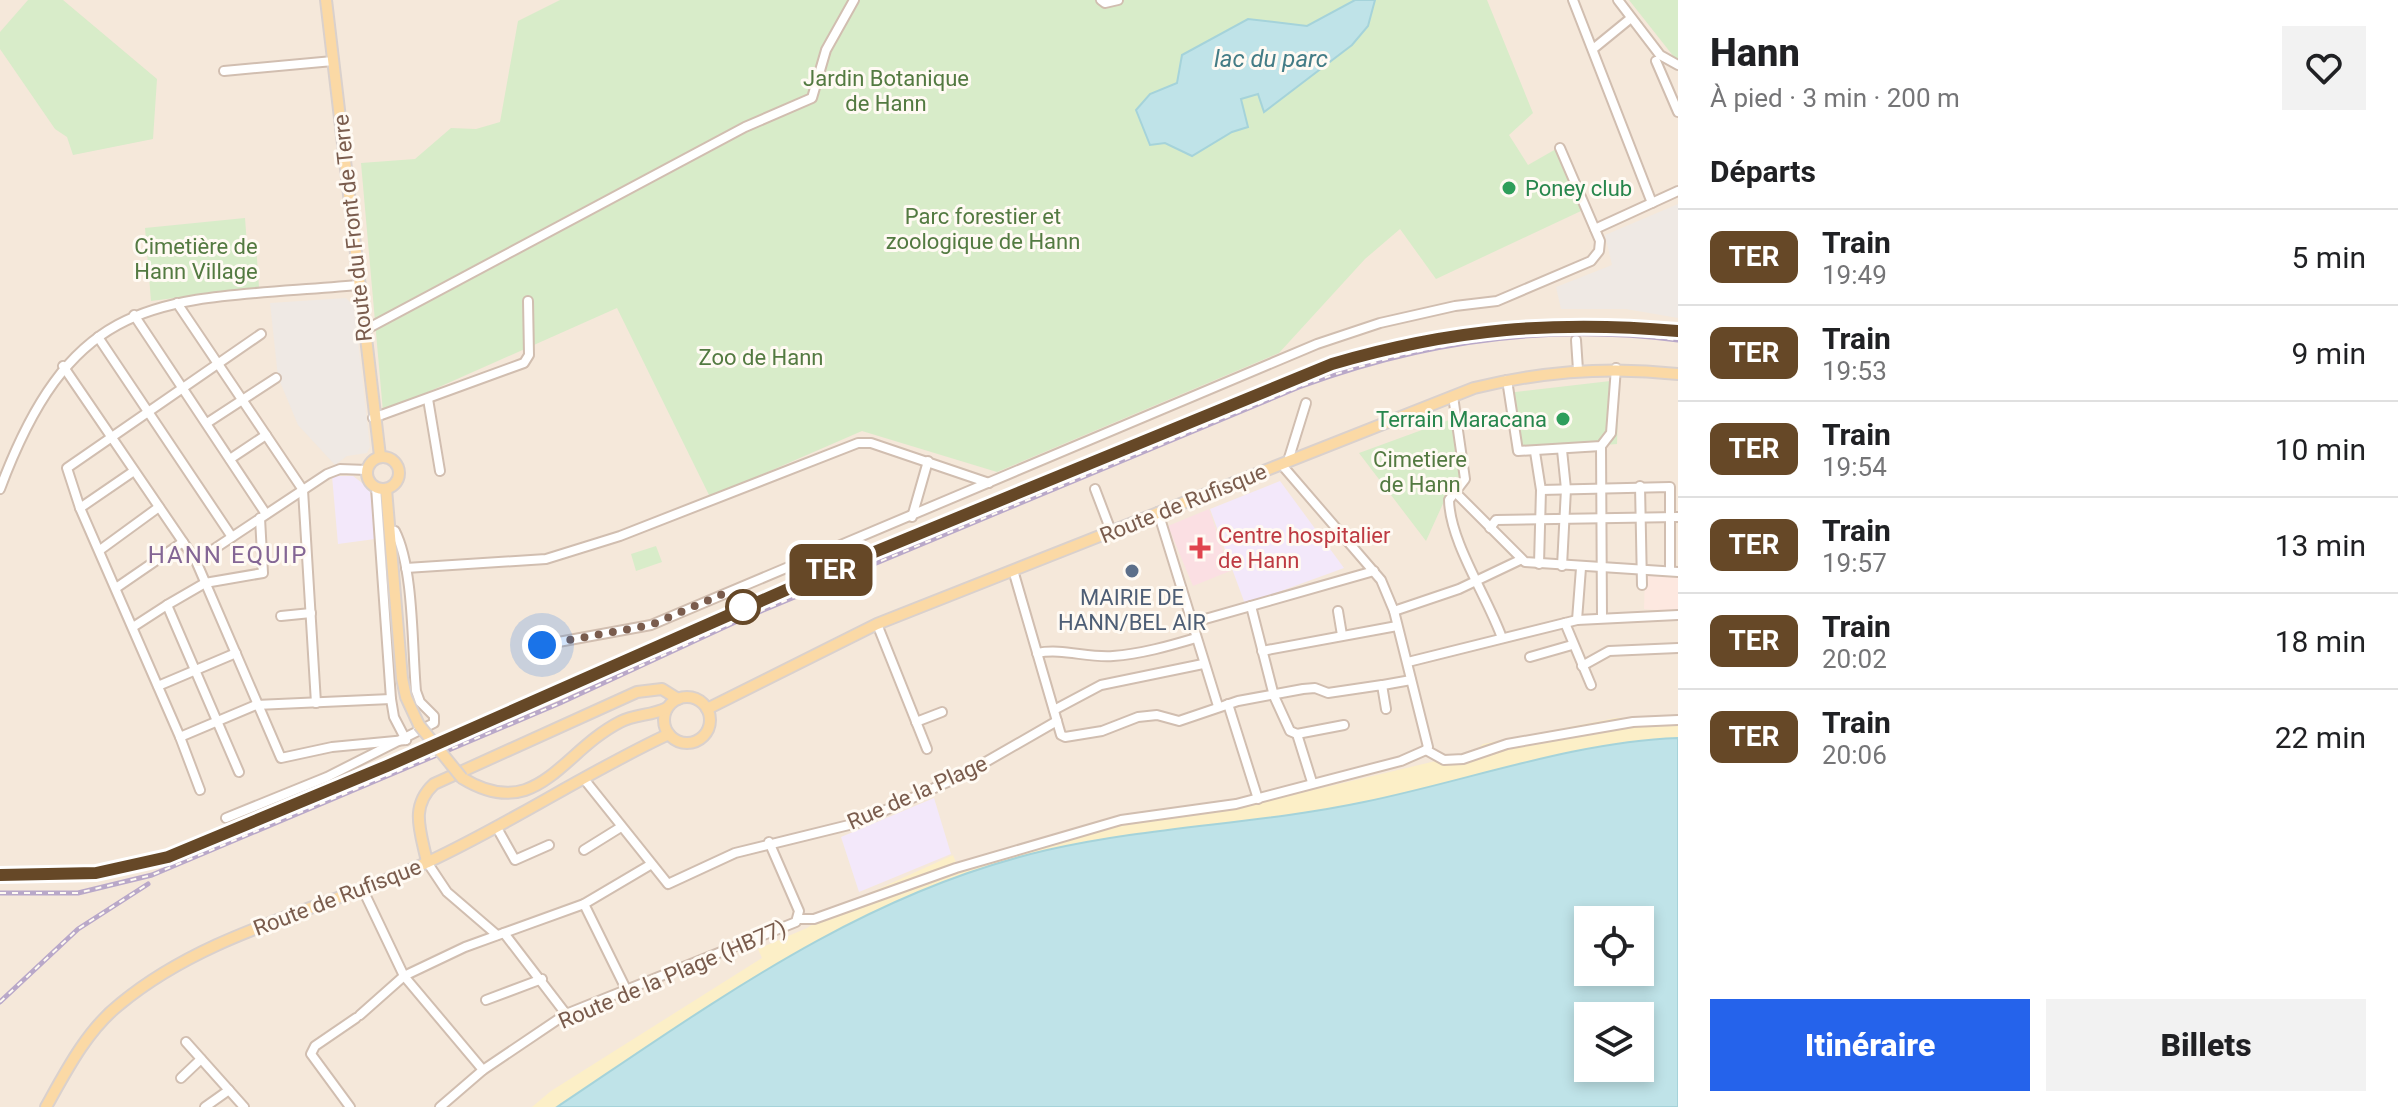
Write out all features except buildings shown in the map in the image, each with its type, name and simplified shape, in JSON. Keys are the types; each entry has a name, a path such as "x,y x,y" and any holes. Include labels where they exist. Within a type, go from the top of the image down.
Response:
{"main road":[{"name":"Route du Front de Terre","path":"326,0 373,418 380,456 392,459 399,470 397,482 381,488"},
{"name":"Route de Rufisque","path":"46,1107 80,1049 120,1004 193,957 232,938 363,890 427,862 497,828 667,729 682,742 703,737 709,724 707,709 877,624 1453,396 1507,380 1578,370 1616,368 1678,374"},
{"path":"367,470 371,461 380,456"},
{"name":"Route du Front de Terre","path":"367,470 369,480 381,488"},
{"name":"Route du Front de Terre","path":"381,488 381,506 389,530 406,697 419,725 462,778 493,794 507,795 533,789 620,722 651,716 667,708"},
{"path":"427,862 417,817 424,793 434,784 637,692 662,689 678,699 697,700 707,709"},
{"path":"667,729 667,708 678,699"},
{"path":"651,716 667,729"}],"street":[{"path":"363,331 745,127 812,98 826,50 854,0"},
{"path":"1101,0 1109,3 1118,0"},
{"path":"1573,0 1652,203"},
{"path":"1618,0 1646,40 1678,112"},
{"path":"1593,49 1631,18"},
{"path":"1646,40 1664,59 1678,67"},
{"path":"224,71 333,61"},
{"path":"1656,61 1668,69 1678,67"},
{"path":"542,645 651,625 1317,344 1395,320 1455,306 1497,301 1591,261 1601,247 1560,148"},
{"path":"1595,229 1678,191"},
{"path":"0,489 39,400 63,366 98,337 134,315 177,303 358,285"},
{"path":"373,418 524,363 529,355 528,301"},
{"path":"177,303 303,490 316,703"},
{"path":"133,627 205,583 263,573 263,516 207,423 134,315"},
{"path":"200,790 80,508 67,468 261,334"},
{"path":"98,337 232,537"},
{"path":"1576,340 1578,370"},
{"path":"63,366 196,561 281,758 332,747 406,740"},
{"path":"1602,616 1605,570 1601,446 1611,433 1616,368"},
{"path":"207,423 276,378"},
{"path":"1507,380 1515,449 1521,453 1601,446"},
{"path":"1453,396 1465,479 1454,491 1449,504 1452,526 1502,638"},
{"path":"428,399 440,471"},
{"path":"1306,403 1284,463 1374,571 1394,611 1426,750 1444,760 1463,759 1507,744 1633,722 1678,720"},
{"path":"230,459 266,435"},
{"path":"406,568 546,559 620,536 858,443 871,443 989,483"},
{"path":"1562,450 1566,489 1562,566"},
{"path":"1535,452 1541,490 1539,564"},
{"path":"912,517 928,461"},
{"path":"196,561 340,469 367,470"},
{"path":"80,508 134,471"},
{"path":"1640,486 1642,585"},
{"path":"1454,491 1520,560 1605,570 1674,572 1674,517 1670,487 1541,490"},
{"path":"1095,489 1111,531"},
{"path":"381,506 391,699 394,717 406,740"},
{"path":"100,550 159,507"},
{"path":"1158,512 1218,706"},
{"path":"1490,528 1496,520 1674,517"},
{"path":"226,818 327,777 406,740 435,720 416,691 406,568 398,537 395,531 389,530"},
{"path":"116,588 183,542"},
{"path":"1394,611 1479,581 1520,560"},
{"path":"1577,620 1581,568"},
{"path":"1013,570 1061,735 1068,738 1138,717 1157,715 1179,721 1218,706 1311,688 1328,693 1411,680"},
{"path":"1191,623 1374,571"},
{"path":"167,605 239,772"},
{"path":"1251,606 1274,696 1290,731 1297,734 1344,725"},
{"path":"1338,611 1342,635"},
{"path":"281,616 311,613"},
{"path":"1408,662 1577,620 1602,616 1678,615"},
{"path":"1565,623 1591,685"},
{"path":"877,624 927,749"},
{"path":"1262,651 1397,626"},
{"path":"1037,653 1057,650 1082,655 1116,656 1196,638"},
{"path":"1530,657 1572,645"},
{"path":"1582,666 1609,651 1678,648"},
{"path":"158,686 236,653"},
{"path":"1054,710 1095,686 1203,664"},
{"path":"1383,685 1386,709"},
{"path":"180,737 256,705 391,699"},
{"path":"1228,704 1258,799"},
{"path":"916,722 942,712"},
{"name":"Rue de la Plage","path":"650,865 668,884 735,853 769,842 857,823 963,775 1057,721"},
{"path":"1297,734 1312,782"},
{"path":"798,919 814,919 956,868 1121,820 1212,809 1258,799 1312,782 1401,761 1426,750"},
{"path":"344,1105 315,1061 312,1050 404,976 501,934 584,904 650,865 584,779"},
{"path":"584,850 621,827"},
{"path":"497,828 515,860 549,845"},
{"name":"Route de la Plage (HB77)","path":"440,1107 483,1070 566,1014 798,919 799,911 769,842"},
{"path":"427,862 447,892 501,934 542,979 566,1014"},
{"path":"363,890 404,976 483,1070"},
{"path":"584,904 627,991"},
{"path":"486,1000 542,979"},
{"path":"186,1042 244,1107"},
{"path":"181,1078 201,1059"},
{"path":"205,1107 229,1090"}],"shaded area":[{"path":"0,0 1678,0 1678,738 1582,751 860,915 557,1107 0,1107"},
{"path":"1678,204 1678,318 1626,309 1561,309 1556,287 1612,265 1605,235"},
{"path":"346,298 354,306 370,447 367,453 347,456 335,465 298,425 278,377 270,303"},
{"path":"332,476 353,476 370,489 375,539 338,544"},
{"path":"1280,481 1344,568 1245,604 1210,509"},
{"name":"Centre hospitalier de Hann","path":"1209,509 1230,571 1193,586 1168,526"},
{"path":"1645,573 1678,575 1678,612 1644,609"},
{"path":"934,798 951,854 859,892 841,837"}],"green space":[{"path":"28,0 63,0 157,79 153,139 73,155 67,137 55,129 0,49 0,32"},
{"name":"Parc forestier et zoologique de Hann","path":"560,0 1487,0 1533,113 1509,135 1528,165 1556,149 1581,211 1436,279 1400,229 1365,259 1279,353 997,472 862,431 710,497 617,308 383,412 361,163 415,159 451,128 476,129 500,122 518,21"},
{"path":"1629,0 1678,0 1678,62"},
{"name":"Cimetière de Hann Village","path":"245,218 247,245 256,245 259,287 151,301 145,228"},
{"name":"Terrain Maracana","path":"1619,380 1617,444 1512,453 1507,393"},
{"name":"Cimetiere de Hann","path":"1452,419 1464,477 1446,497 1426,541 1359,453"},
{"path":"656,546 662,562 636,571 631,554"}],"sand":[{"path":"1678,717 1678,738 1559,754 1325,809 1086,842 979,869 851,923 732,991 557,1107 532,1107 551,1091 762,958 758,949 807,928 841,906 953,855 957,865 1141,821 1241,807 1474,752 1483,744 1616,718"}],"water":[{"name":"lac du parc","path":"1355,0 1375,0 1368,26 1352,45 1264,112 1258,94 1241,99 1248,127 1232,132 1192,156 1165,143 1150,145 1136,110 1150,94 1177,83 1182,55 1248,19 1307,26"},
{"path":"1678,738 1678,1107 557,1107 673,1029 791,956 851,923 979,869 1086,842 1364,802 1599,747"}],"railway":[{"path":"159,854 243,823 587,675 836,563 1331,359 1465,329 1533,322 1602,322"},
{"path":"0,893 78,893 152,875 560,703 744,618 1299,387 1345,371 1438,347 1533,335 1629,335 1678,340"},
{"path":"0,875 96,873 174,855"},
{"path":"0,1002 78,929 148,884"}],"train":[{"name":"TER","path":"0,875 58,876 133,867 243,829 838,567 1332,364 1390,347 1481,330 1565,325 1678,331"}],"place":[{"name":"Poney club","path":"1509,188"},
{"name":"Terrain Maracana","path":"1563,419"},
{"name":"Centre hospitalier de Hann","path":"1200,548"},
{"name":"MAIRIE DE HANN/BEL AIR","path":"1132,571"}],"district":[{"name":"HANN EQUIP","path":"228,555"}],"route":[{"path":"542,645 605,631 651,625 725,593 743,607"}],"park label":[{"name":"Jardin Botanique de Hann","path":"886,90"},
{"name":"Zoo de Hann","path":"761,357"}]}
